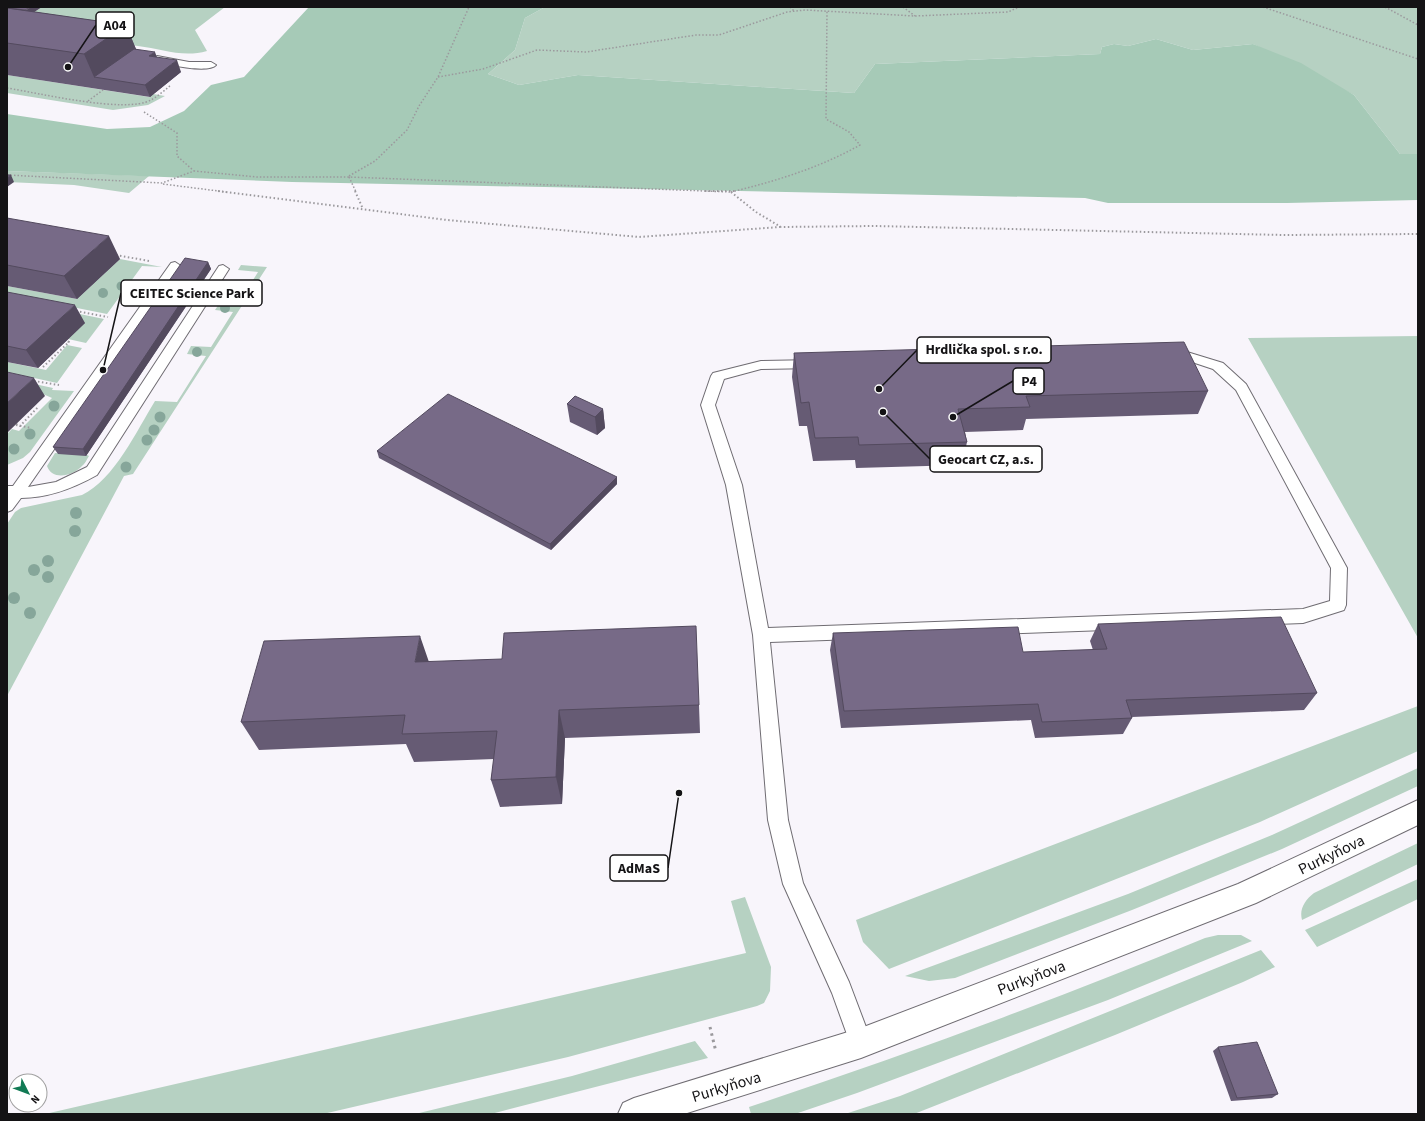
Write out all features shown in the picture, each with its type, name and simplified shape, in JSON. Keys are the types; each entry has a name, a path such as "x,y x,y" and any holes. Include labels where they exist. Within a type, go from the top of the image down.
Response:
{"street":[{"name":"Purkyňova","path":"634,1114 861,1043 1246,894 1418,812"}],"lane":[{"path":"145,58 197,65 210,65"},
{"path":"7,506 11,491 89,387 174,266"},
{"path":"11,491 59,488 92,471 223,269"},
{"path":"761,635 1303,616 1338,605 1339,568 1241,387 1218,366 1188,356 1156,357"},
{"path":"832,364 761,365 718,376 708,405 734,485 761,635 778,820 781,834 793,884 840,990 861,1043"}],"path":[{"path":"349,177 375,161 407,130 419,106 438,77 469,7"},
{"path":"790,7 794,11"},
{"path":"903,7 915,16"},
{"path":"438,77 483,69 537,50 586,52 696,35 719,34 761,22 774,15 794,11 827,11 915,16 1008,12 1019,7"},
{"path":"1263,7 1303,19 1418,59"},
{"path":"1385,7 1418,25"},
{"path":"162,183 194,171 256,177 349,177 731,192 784,180 840,158 860,145 849,132 826,119 827,11"},
{"path":"7,88 118,106 144,102 156,97 197,65"},
{"path":"88,102 103,90"},
{"path":"144,112 177,133 177,156 194,171"},
{"path":"7,175 162,183 447,220 639,237 781,227 875,226 1283,235 1418,234"},
{"path":"349,177 363,210"},
{"path":"731,192 756,212 781,227"},
{"path":"114,255 122,256"},
{"path":"70,309 135,323"},
{"path":"43,367 69,342 66,341"},
{"path":"29,380 55,385 89,387"},
{"path":"16,424 20,426 39,406"}],"green space":[{"path":"42,7 225,7 195,30 207,51 189,54 7,27 16,24"},
{"path":"309,7 545,7 525,18 515,50 488,74 519,85 578,75 854,93 875,64 1100,54 1102,47 1114,44 1128,46 1156,39 1193,50 1253,44 1301,63 1354,95 1400,154 1418,154 1418,200 1287,203 1108,203 1085,198 292,182 7,171 7,114 107,129 150,127 184,111 211,85 244,77"},
{"path":"545,7 1418,7 1418,154 1400,154 1354,95 1253,44 1193,50 1156,39 1128,46 1114,44 1102,47 1100,54 875,64 854,93 578,75 519,85 488,74 515,50 525,18"},
{"path":"7,75 149,97 153,94 165,96 148,105 113,110 7,93"},
{"path":"7,171 149,176 129,193 74,185 7,182"},
{"path":"120,259 162,267 142,266 107,314 7,294 7,286 77,299"},
{"path":"241,265 267,267 133,474 124,476 7,696 7,524 15,512 21,508 82,495 94,488 124,453 155,401 177,402 206,356 187,354 191,346 211,347 233,312 215,310 219,304 238,304 258,272 238,270"},
{"path":"7,299 104,319 86,343 68,339 84,323"},
{"path":"1418,336 1418,638 1248,338"},
{"path":"67,345 82,348 57,383 7,372 7,362 46,370"},
{"path":"7,378 53,388 52,390 74,391 30,452 23,458 7,465 7,434 12,429 19,431 52,398"},
{"path":"55,453 89,456 84,464 78,469 68,474 58,475 53,474 47,466"},
{"path":"1418,706 1418,751 1260,822 889,969 863,942 856,920"},
{"path":"1418,768 1418,786 1282,849 1132,910 955,978 929,981 905,976 1128,894 1272,835"},
{"path":"1418,843 1418,864 1302,920 1302,908 1314,893"},
{"path":"1418,879 1418,899 1317,947 1305,930"},
{"path":"745,897 771,967 770,991 764,1003 757,1006 568,1057 323,1114 45,1114 746,953 731,901"},
{"path":"1218,935 1241,935 1252,941 1108,1000 857,1093 795,1114 751,1114 749,1107 978,1027 1205,938"},
{"path":"1261,950 1275,967 1243,982 1115,1035 914,1114 845,1114 900,1096"},
{"path":"695,1041 708,1058 491,1114 415,1114 572,1076"}],"building":[{"path":"7,7 31,7 25,10"},
{"path":"7,8 126,25 84,54 7,43"},
{"path":"134,49 155,52 149,56 177,60 145,85 94,77"},
{"path":"7,218 109,236 64,276 7,265"},
{"path":"185,258 208,262 83,449 53,447"},
{"path":"7,292 75,305 26,350 7,346"},
{"path":"1184,342 1208,391 1026,396 1030,407 958,409 967,442 859,445 858,437 815,438 809,402 801,403 794,353"},
{"path":"7,372 34,378 7,403"},
{"path":"448,394 617,477 550,544 377,451"},
{"path":"575,396 603,409 595,417 567,404"},
{"path":"1281,617 1317,693 1126,700 1132,718 1042,722 1038,704 844,711 833,633 1018,627 1023,652 1107,649 1098,624"},
{"path":"696,626 699,705 559,710 556,777 491,780 497,731 402,734 405,715 241,722 264,641 420,636 415,662 502,659 504,633"},
{"path":"1257,1042 1278,1094 1237,1098 1218,1047"}],"place":[{"name":"A04","path":"68,67"},
{"name":"CEITEC Science Park","path":"103,370"},
{"name":"Hrdlička spol. s r.o.","path":"879,389"},
{"name":"Geocart CZ, a.s.","path":"883,412"},
{"name":"P4","path":"953,417"},
{"name":"AdMaS","path":"679,793"}]}
